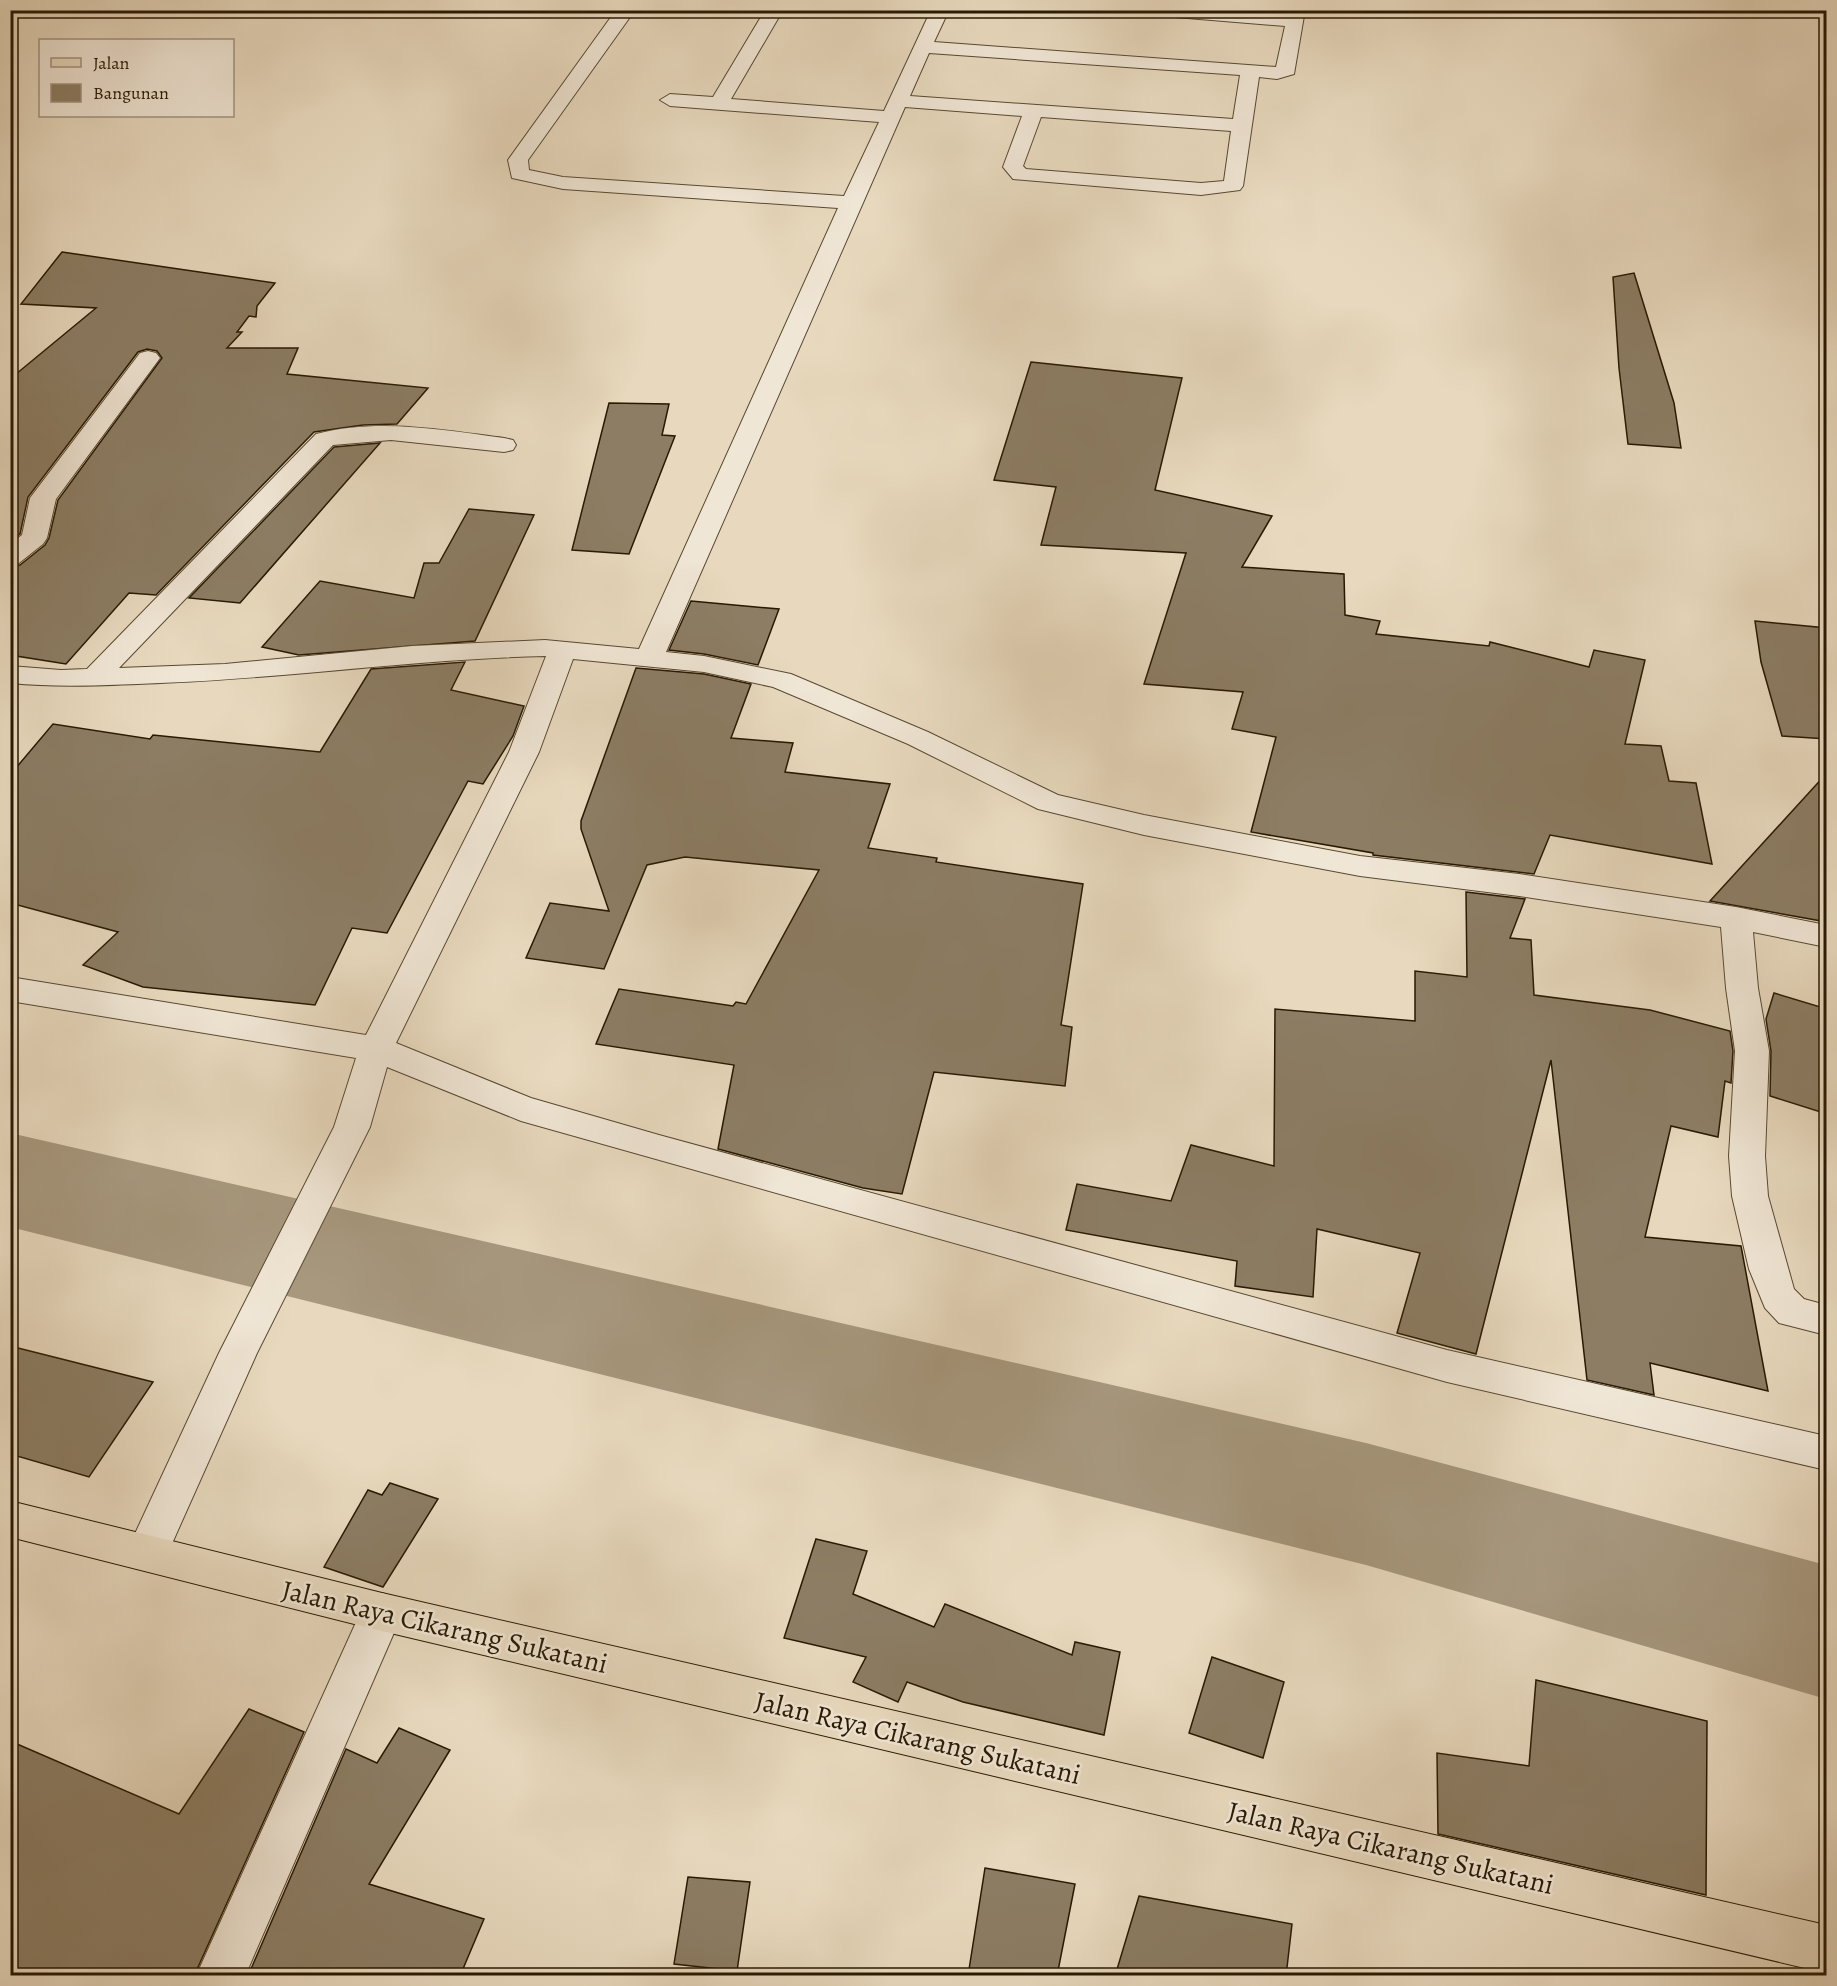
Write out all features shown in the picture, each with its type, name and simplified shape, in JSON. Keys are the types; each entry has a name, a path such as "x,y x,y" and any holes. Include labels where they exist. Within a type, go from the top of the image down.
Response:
{"main road":[{"name":"Jalan Raya Cikarang Sukatani","path":"10,1519 382,1612 1827,1949"}],"street":[{"path":"626,10 518,160 519,174 563,183 851,203"},
{"path":"718,103 774,10"},
{"path":"649,659 851,203 940,10"},
{"path":"923,47 1284,72 1296,16 1151,10"},
{"path":"1033,112 1013,167 1020,175 1201,189 1233,186 1250,70"},
{"path":"670,100 1033,112 1242,126"},
{"path":"10,557 34,538 43,498 148,358"},
{"path":"95,677 325,439 343,434 387,434 504,445"},
{"path":"10,674 61,679 225,672 412,654 544,648 704,664 781,680 918,738 1049,802 1144,825 1360,866 1519,885 1736,918 1827,936"},
{"path":"147,1554 238,1353 352,1126 376,1049 524,752 562,650"},
{"path":"1736,918 1752,1051 1747,1156 1750,1196 1768,1269 1778,1297 1792,1312 1827,1320"},
{"path":"10,988 376,1049 521,1108 658,1148 1447,1365 1827,1453"},
{"path":"220,1976 382,1612"}],"building":[{"path":"62,252 275,283 257,306 256,317 249,316 237,332 242,332 227,348 298,348 287,374 428,388 397,424 363,425 314,432 156,595 129,593 66,664 10,655 10,567 20,565 45,545 49,538 58,500 162,358 157,351 147,349 138,352 28,497 20,534 10,541 10,379 96,308 21,304"},
{"path":"1634,273 1674,403 1681,448 1628,444 1619,368 1613,277"},
{"path":"1031,362 1182,378 1155,490 1272,516 1242,567 1344,574 1345,615 1380,621 1376,634 1489,646 1490,642 1589,667 1594,650 1645,660 1625,744 1661,746 1669,781 1696,783 1712,864 1550,835 1534,874 1373,855 1373,853 1251,832 1276,737 1232,729 1243,692 1144,684 1186,553 1041,545 1056,487 994,480"},
{"path":"609,403 669,404 662,435 675,436 629,554 572,550"},
{"path":"380,443 240,603 189,598 334,447"},
{"path":"469,509 534,515 475,641 299,655 262,647 320,581 414,598 424,563 439,563"},
{"path":"691,601 779,609 758,665 704,654 669,650"},
{"path":"1755,621 1827,628 1827,739 1782,736 1761,662"},
{"path":"465,662 451,690 524,706 513,736 483,784 468,781 387,933 352,928 315,1005 143,987 83,965 118,932 10,903 10,775 53,724 150,739 153,735 320,752 371,669"},
{"path":"636,668 704,674 751,684 731,738 793,743 785,772 890,784 868,848 937,858 936,862 1083,884 1061,1025 1072,1027 1065,1086 934,1072 902,1194 863,1188 718,1149 734,1065 596,1044 619,989 733,1006 736,1002 746,1004 819,870 685,857 647,865 604,969 526,958 550,903 609,911 581,829 581,821"},
{"path":"1827,773 1827,922 1710,901"},
{"path":"1466,892 1525,899 1510,938 1531,940 1534,995 1650,1010 1730,1031 1733,1051 1731,1083 1725,1081 1718,1137 1671,1126 1645,1237 1741,1246 1768,1391 1650,1363 1654,1395 1587,1380 1551,1060 1476,1354 1397,1333 1420,1253 1317,1229 1313,1297 1235,1286 1237,1261 1066,1230 1077,1184 1171,1201 1191,1145 1274,1166 1275,1009 1415,1021 1415,971 1467,977"},
{"path":"1774,993 1827,1009 1827,1114 1770,1096 1771,1051 1766,1019"},
{"path":"10,1346 153,1382 89,1477 10,1454"},
{"path":"390,1483 438,1499 383,1587 324,1567 368,1490 382,1495"},
{"path":"816,1539 867,1551 853,1594 934,1627 945,1604 1072,1655 1075,1642 1120,1652 1104,1735 963,1702 907,1682 898,1702 853,1682 866,1657 784,1638"},
{"path":"1212,1657 1284,1682 1263,1758 1189,1733"},
{"path":"1536,1680 1707,1721 1706,1895 1438,1834 1437,1753 1529,1766"},
{"path":"249,1709 304,1732 194,1976 10,1976 10,1741 179,1814"},
{"path":"399,1728 450,1750 369,1884 484,1919 460,1976 248,1976 346,1749 377,1763"},
{"path":"985,1868 1075,1884 1057,1976 968,1976"},
{"path":"688,1877 750,1882 737,1971 674,1964"},
{"path":"1139,1896 1292,1924 1286,1976 1115,1976"}],"waterway":[{"path":"10,1180 1366,1504 1826,1632"}]}
